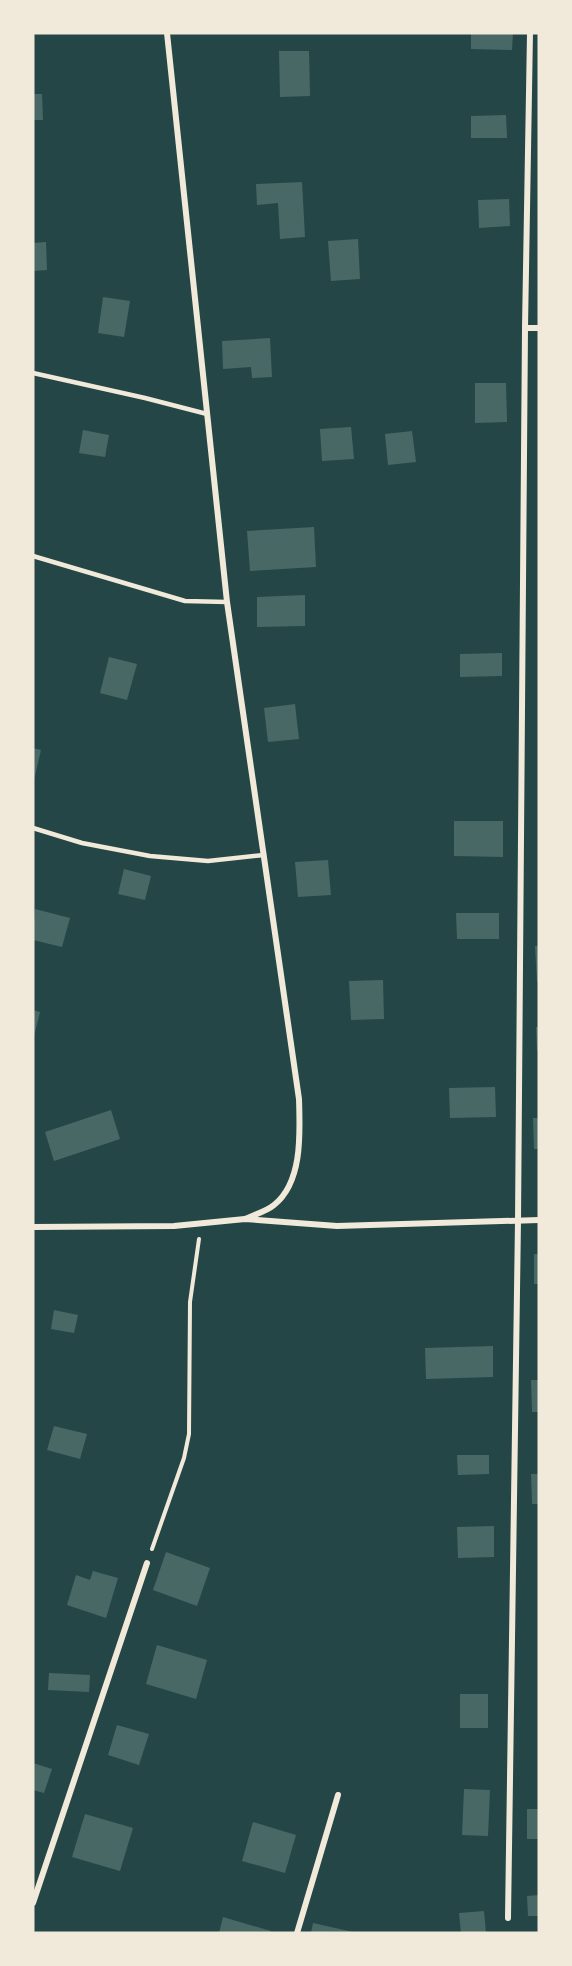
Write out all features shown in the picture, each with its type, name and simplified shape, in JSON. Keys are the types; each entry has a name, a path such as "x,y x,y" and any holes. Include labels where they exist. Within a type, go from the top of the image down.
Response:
{"street":[{"path":"167,33 227,602 299,1099 298,1163 289,1187 275,1205 245,1220"},
{"path":"508,1918 518,1221 525,328 530,33"},
{"path":"525,328 539,328"},
{"path":"33,1227 174,1226 245,1220 337,1226 539,1220"},
{"path":"33,1903 147,1563"},
{"path":"297,1933 338,1795"}],"lane":[{"path":"33,373 207,414"},
{"path":"33,556 186,600 227,602"},
{"path":"33,828 82,843 150,856 208,861 264,855"}],"path":[{"path":"147,1563 184,1458 189,1434 190,1302 201,1224"}],"shaded area":[{"path":"33,33 539,33 539,1933 33,1933"}],"building":[{"path":"471,33 513,33 512,50 471,49"},
{"path":"279,51 309,51 310,96 280,97"},
{"path":"33,94 42,94 43,120 33,120"},
{"path":"506,115 507,138 471,138 471,116"},
{"path":"302,182 305,237 280,239 278,203 257,205 256,184"},
{"path":"509,199 510,226 479,228 478,200"},
{"path":"358,239 360,279 331,281 328,241"},
{"path":"46,242 47,270 33,271 33,243"},
{"path":"103,297 130,301 124,337 98,333"},
{"path":"270,338 272,377 252,378 251,367 223,369 222,341"},
{"path":"475,383 506,383 507,422 475,423"},
{"path":"351,427 354,459 322,461 320,429"},
{"path":"83,430 109,435 105,457 79,453"},
{"path":"412,431 416,462 388,465 385,434"},
{"path":"314,527 316,567 250,571 247,531"},
{"path":"305,595 305,626 257,627 257,597"},
{"path":"502,653 502,676 460,677 460,654"},
{"path":"109,657 137,664 127,700 100,693"},
{"path":"295,704 299,739 268,742 264,708"},
{"path":"33,748 41,750 34,780 33,780"},
{"path":"454,821 503,821 503,857 454,856"},
{"path":"328,860 331,895 298,897 295,862"},
{"path":"124,869 151,876 145,900 118,894"},
{"path":"35,909 70,918 62,947 33,940"},
{"path":"456,913 499,913 499,939 457,939"},
{"path":"535,946 539,946 539,982 537,982"},
{"path":"383,980 384,1019 351,1020 349,981"},
{"path":"33,1010 40,1012 34,1036 33,1036"},
{"path":"536,1027 539,1027 539,1051 537,1051"},
{"path":"495,1087 496,1117 450,1118 449,1088"},
{"path":"111,1110 120,1139 54,1161 45,1132"},
{"path":"533,1118 539,1118 539,1149 534,1149"},
{"path":"534,1254 539,1254 539,1284 534,1284"},
{"path":"54,1310 78,1315 74,1333 51,1329"},
{"path":"493,1346 493,1377 426,1379 425,1348"},
{"path":"531,1380 539,1380 539,1412 532,1412"},
{"path":"54,1426 87,1434 80,1459 47,1450"},
{"path":"457,1455 489,1455 489,1474 458,1475"},
{"path":"531,1474 539,1474 539,1504 532,1504"},
{"path":"494,1526 494,1557 458,1558 457,1527"},
{"path":"166,1552 210,1568 197,1606 153,1590"},
{"path":"93,1571 118,1578 106,1618 67,1605 76,1575 90,1580"},
{"path":"157,1645 207,1660 196,1699 146,1684"},
{"path":"49,1673 90,1675 89,1692 48,1690"},
{"path":"460,1694 488,1694 488,1728 460,1728"},
{"path":"117,1725 149,1734 139,1765 108,1755"},
{"path":"33,1763 52,1769 44,1793 33,1790"},
{"path":"464,1789 490,1790 488,1836 462,1835"},
{"path":"527,1809 539,1809 539,1839 527,1839"},
{"path":"85,1814 133,1828 120,1871 72,1857"},
{"path":"253,1822 296,1835 285,1873 242,1861"},
{"path":"539,1895 539,1916 528,1916 527,1896"},
{"path":"484,1911 486,1933 461,1933 459,1913"},
{"path":"223,1917 271,1931 271,1933 219,1933"},
{"path":"313,1923 353,1932 353,1933 311,1933"}]}
